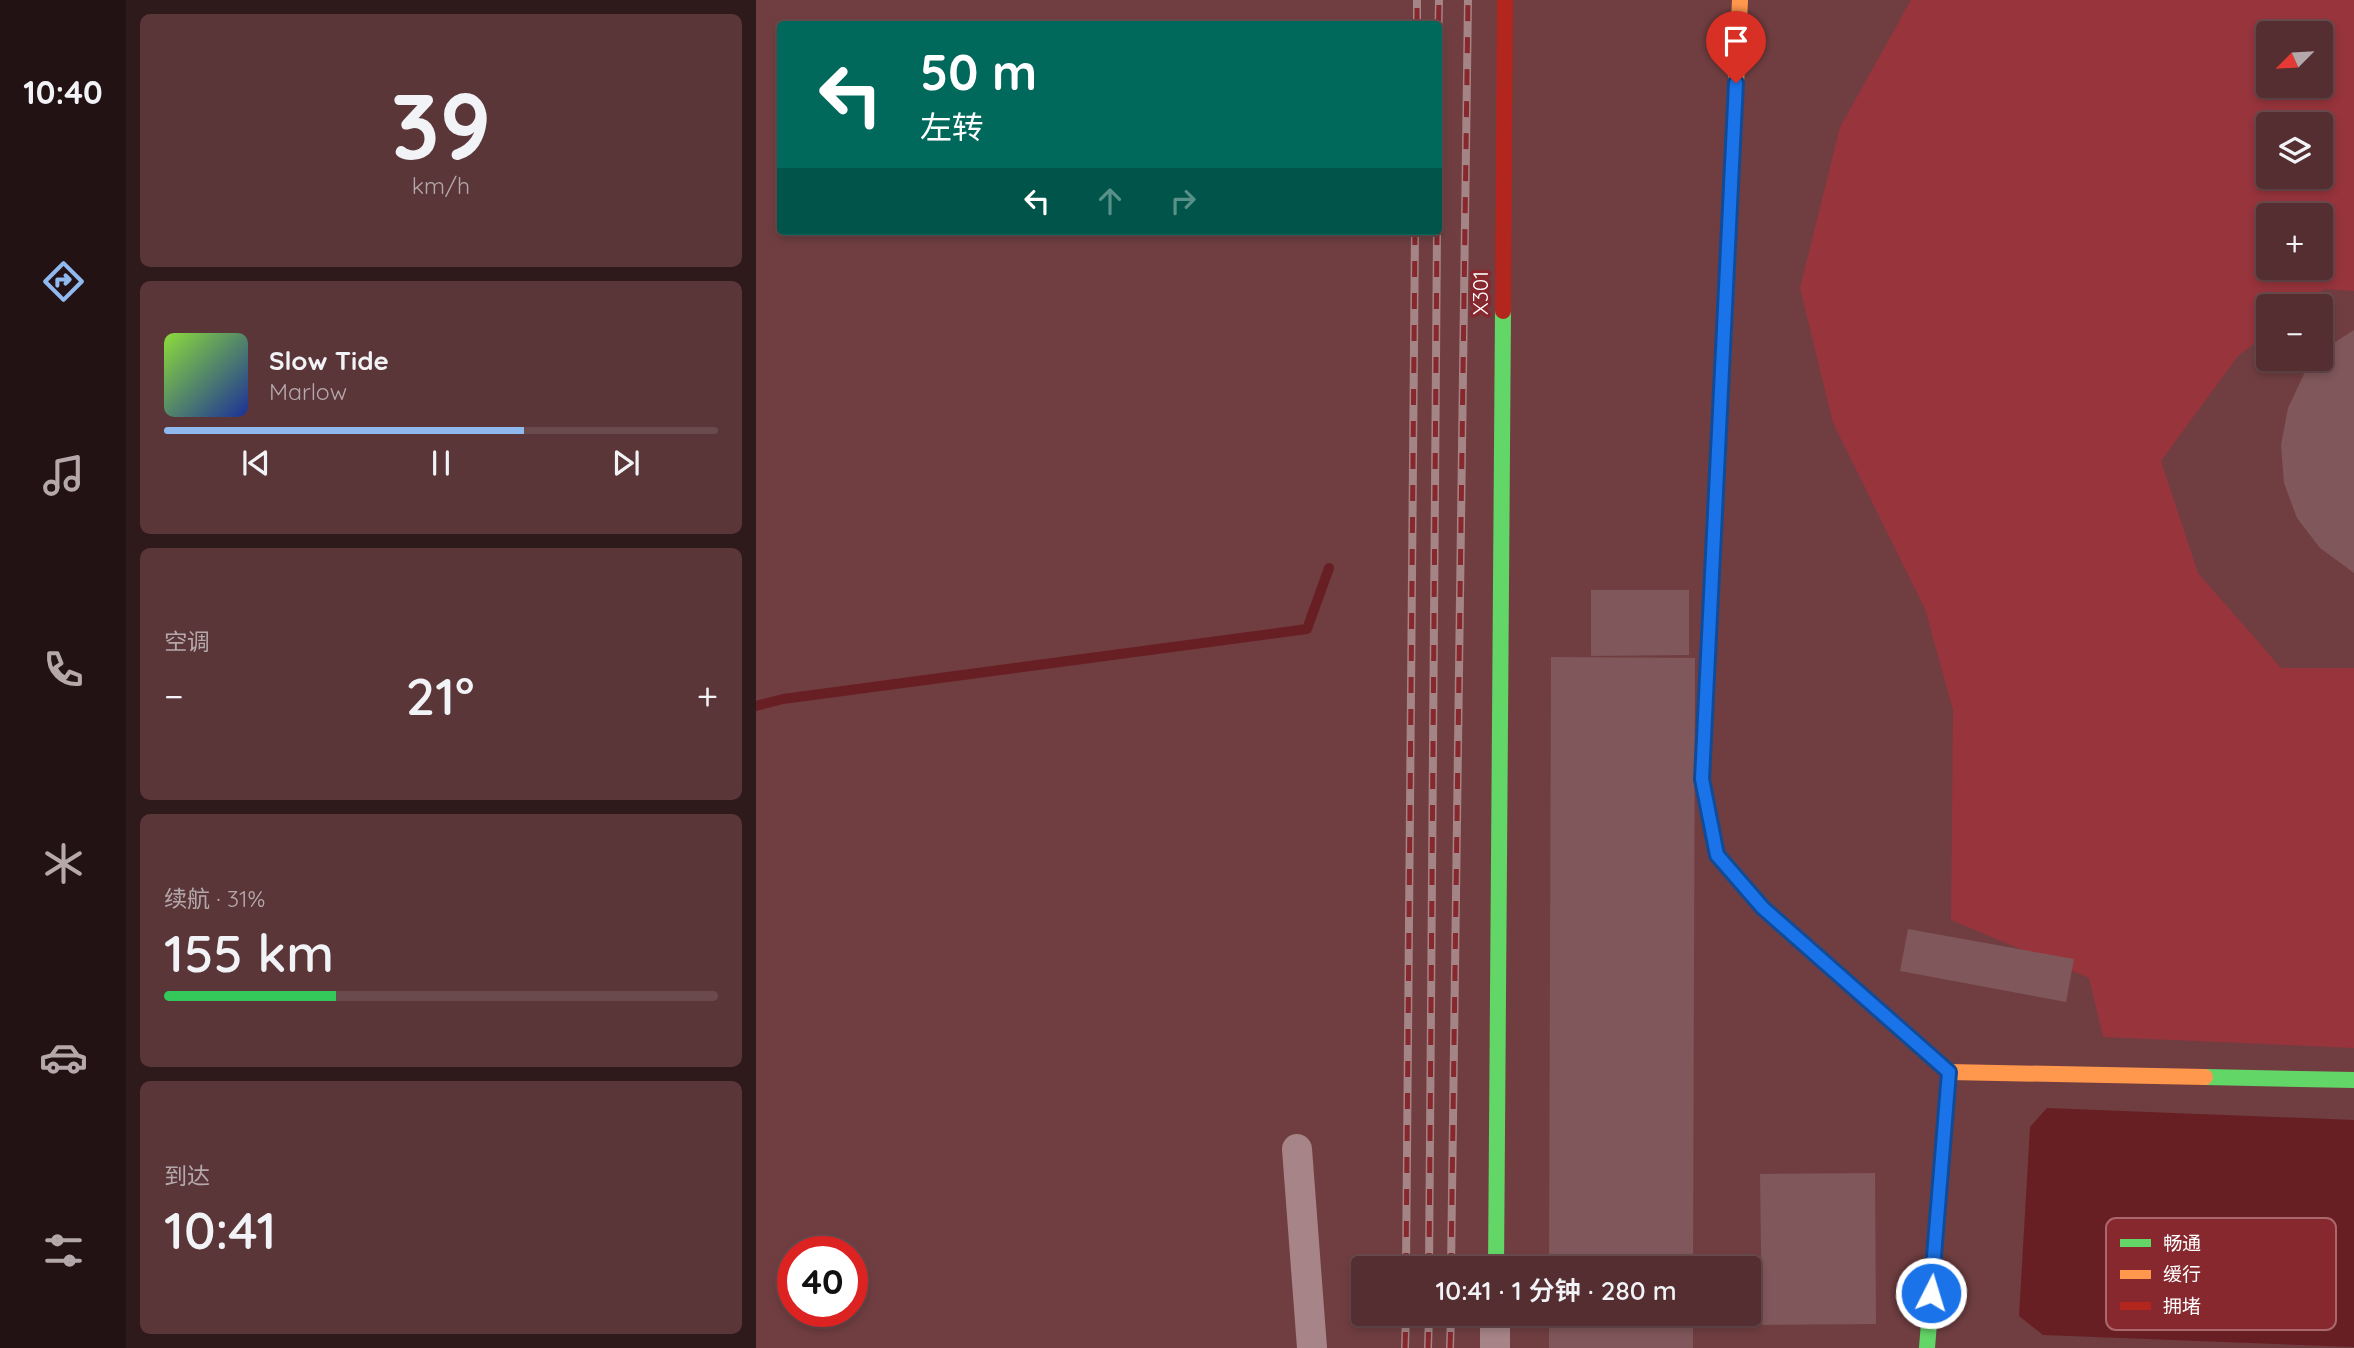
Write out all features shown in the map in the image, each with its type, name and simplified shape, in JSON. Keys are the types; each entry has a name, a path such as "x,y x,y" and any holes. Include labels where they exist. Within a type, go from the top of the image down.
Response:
{"street":[{"name":"X301","path":"1496,1256 1505,0"},
{"path":"1740,0 1702,779 1717,855 1763,908 1949,1072 2354,1080"},
{"path":"1927,1348 1949,1072"},
{"path":"1297,1149 1312,1348"},
{"path":"1495,1348 1496,1326"}],"shaded area":[{"path":"1911,0 2354,0 2354,291 2324,289 2318,294 2256,294 2256,342 2238,356 2161,461 2198,573 2281,668 2354,668 2354,1048 2103,1037 2089,978 1951,920 1953,710 1925,609 1833,423 1800,288 1840,127"},
{"path":"2047,1108 2354,1120 2354,1347 2043,1335 2019,1316 2030,1127"}],"building":[{"path":"2354,330 2354,573 2320,548 2297,518 2284,483 2281,445 2288,408 2307,371 2333,371 2333,343"},
{"path":"1591,590 1689,590 1689,655 1591,656"},
{"path":"1551,657 1695,658 1693,1256 1549,1256"},
{"path":"1908,929 2074,959 2066,1002 1900,971"},
{"path":"1875,1173 1876,1324 1762,1325 1760,1174"},
{"path":"1549,1326 1693,1326 1693,1348 1549,1348"}],"waterway":[{"path":"756,706 783,699 1307,629 1329,568"}],"railway":[{"path":"1417,0 1417,21"},
{"path":"1439,0 1439,21"},
{"path":"1451,1256 1468,0"},
{"path":"1406,1256 1415,235"},
{"path":"1429,1256 1437,235"},
{"path":"1405,1348 1406,1326"},
{"path":"1428,1348 1429,1326"},
{"path":"1450,1348 1451,1326"}],"traffic: fast":[{"path":"1496,1256 1503,311"},
{"path":"1724,338 1702,779 1717,855 1740,881"},
{"path":"1885,1016 1949,1072 1927,1348"},
{"path":"2205,1077 2354,1080"}],"traffic: slow":[{"path":"1724,338 1740,0"},
{"path":"1949,1072 2205,1077"}],"traffic: jam":[{"path":"1503,311 1505,0"},
{"path":"1740,881 1763,908 1885,1016"}],"route":[{"path":"1736,83 1702,779 1717,855 1763,908 1949,1072 1931,1293"}]}
